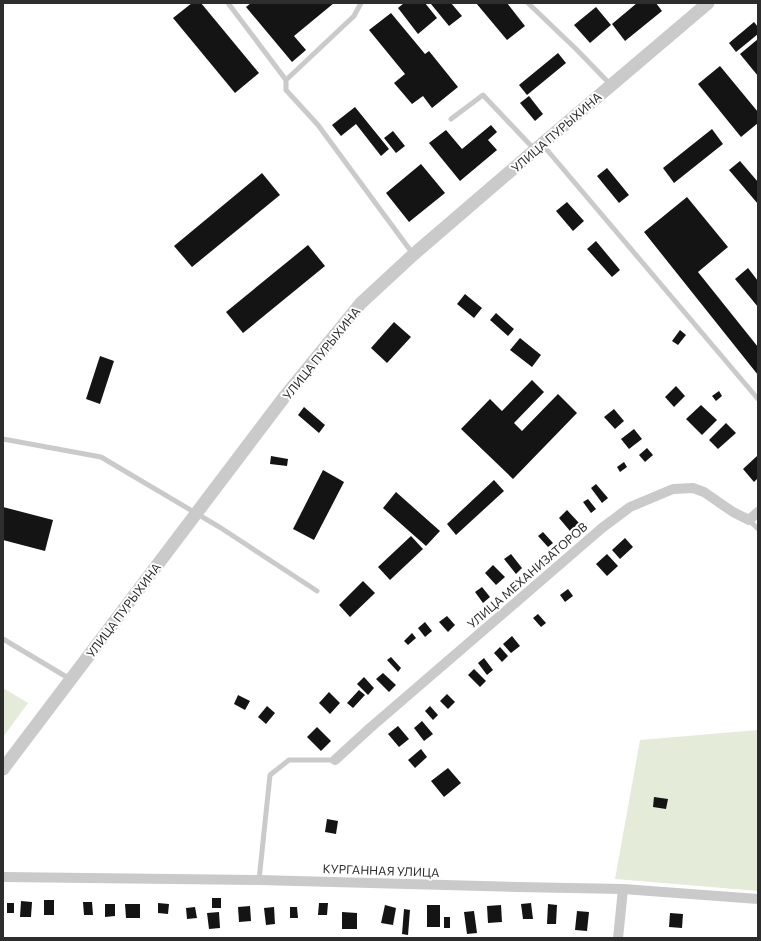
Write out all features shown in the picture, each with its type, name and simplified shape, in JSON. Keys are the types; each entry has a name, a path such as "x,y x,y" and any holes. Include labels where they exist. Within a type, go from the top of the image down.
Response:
{"street":[{"name":"УЛИЦА ПУРЫХИНА","path":"3,769 285,396 361,303 414,254 708,3"},
{"name":"УЛИЦА МЕХАНИЗАТОРОВ","path":"335,760 596,533 630,507 673,489 693,488 704,492 749,520"},
{"path":"749,520 758,512"},
{"name":"КУРГАННАЯ УЛИЦА","path":"3,877 259,880 623,889 758,899"},
{"path":"618,938 623,889"}],"lane":[{"path":"228,3 286,80 286,90 318,125 414,254"},
{"path":"286,80 354,16 361,3"},
{"path":"528,3 611,85"},
{"path":"451,119 483,95 538,147 758,400"},
{"path":"3,440 101,457 227,532 317,591"},
{"path":"749,520 758,529"},
{"path":"3,639 71,679"},
{"path":"259,880 270,775 289,760 335,760"}],"green space":[{"path":"3,688 28,703 3,737"},
{"path":"758,730 758,891 615,879 640,740"}],"building":[{"path":"192,3 201,3 259,73 235,93 173,18"},
{"path":"251,3 334,3 294,36 306,50 292,62 246,7"},
{"path":"404,3 425,3 437,18 418,34 398,8"},
{"path":"451,3 462,16 449,26 431,4"},
{"path":"476,3 507,3 525,26 507,40"},
{"path":"637,3 656,3 662,11 625,41 612,24"},
{"path":"596,7 611,25 590,43 574,25"},
{"path":"391,13 425,54 429,51 458,87 432,108 423,96 412,104 394,83 405,74 369,30"},
{"path":"754,22 758,27 758,34 736,52 729,43"},
{"path":"758,39 758,76 740,54"},
{"path":"558,53 566,63 527,95 519,85"},
{"path":"720,66 758,112 758,123 741,137 698,84"},
{"path":"529,96 543,114 535,121 520,103"},
{"path":"355,107 389,149 381,156 356,124 341,136 332,125"},
{"path":"491,125 497,132 488,140 497,150 460,181 429,143 446,130 462,149"},
{"path":"712,129 723,144 674,183 663,168"},
{"path":"393,131 405,146 396,153 384,138"},
{"path":"740,161 758,182 758,204 729,170"},
{"path":"421,164 445,193 409,222 386,193"},
{"path":"607,168 629,195 619,203 597,176"},
{"path":"262,173 280,195 192,267 174,246"},
{"path":"687,197 728,247 698,272 758,347 758,375 644,232"},
{"path":"567,202 584,221 573,231 556,211"},
{"path":"596,241 620,270 612,277 587,249"},
{"path":"308,245 325,266 243,333 226,312"},
{"path":"748,268 758,281 758,307 735,279"},
{"path":"465,294 482,308 474,318 457,304"},
{"path":"496,313 514,329 508,336 490,320"},
{"path":"394,322 411,337 387,363 371,348"},
{"path":"680,330 686,335 678,345 672,341"},
{"path":"520,338 541,355 532,367 510,350"},
{"path":"100,356 114,361 100,404 86,399"},
{"path":"532,380 544,392 514,423 522,431 558,394 577,413 513,479 461,429 490,399 502,411"},
{"path":"676,386 685,396 674,407 665,397"},
{"path":"719,391 722,396 716,401 712,396"},
{"path":"701,405 717,420 702,435 686,419"},
{"path":"304,407 325,425 319,433 298,415"},
{"path":"614,409 624,421 615,429 604,417"},
{"path":"726,423 736,433 718,449 709,440"},
{"path":"634,429 642,439 629,449 621,439"},
{"path":"647,448 653,455 645,462 639,455"},
{"path":"271,456 288,459 287,466 270,464"},
{"path":"757,456 758,478 754,482 743,469"},
{"path":"624,462 627,467 620,472 617,467"},
{"path":"323,470 344,482 314,540 293,529"},
{"path":"494,480 504,491 456,535 447,524"},
{"path":"596,484 608,498 602,503 591,488"},
{"path":"396,492 440,531 426,546 383,508"},
{"path":"588,499 596,509 591,513 583,502"},
{"path":"3,507 53,520 45,551 3,540"},
{"path":"567,510 579,523 570,531 559,518"},
{"path":"543,532 553,543 548,547 538,536"},
{"path":"411,536 423,549 390,580 378,567"},
{"path":"625,538 633,547 620,559 612,550"},
{"path":"511,554 522,568 516,574 504,559"},
{"path":"607,554 618,566 607,576 596,564"},
{"path":"493,565 505,577 496,585 485,573"},
{"path":"363,581 375,593 350,617 339,605"},
{"path":"482,587 490,597 483,603 475,592"},
{"path":"568,589 573,596 565,602 560,595"},
{"path":"538,614 546,623 541,627 533,618"},
{"path":"447,616 455,625 448,632 439,622"},
{"path":"425,622 432,631 425,637 418,628"},
{"path":"412,633 416,638 408,645 404,641"},
{"path":"512,636 520,646 511,653 503,644"},
{"path":"500,647 508,656 502,662 494,653"},
{"path":"391,657 401,668 398,672 387,660"},
{"path":"484,658 493,670 487,675 478,663"},
{"path":"474,669 486,681 480,687 468,675"},
{"path":"383,673 396,685 389,692 376,679"},
{"path":"364,677 374,688 368,695 357,684"},
{"path":"359,690 365,695 353,708 347,703"},
{"path":"329,692 340,703 330,714 319,703"},
{"path":"447,694 455,702 448,709 440,701"},
{"path":"238,695 250,701 245,710 234,704"},
{"path":"267,706 275,713 266,724 258,717"},
{"path":"430,706 438,715 433,720 425,711"},
{"path":"422,721 433,734 424,741 414,728"},
{"path":"398,726 409,739 399,747 388,734"},
{"path":"317,727 331,741 321,751 307,737"},
{"path":"421,749 427,757 415,768 408,760"},
{"path":"448,768 461,783 444,797 431,781"},
{"path":"654,797 668,799 666,809 653,807"},
{"path":"327,819 338,821 336,834 325,832"},
{"path":"212,898 221,898 221,908 212,908"},
{"path":"44,900 54,900 54,915 44,915"},
{"path":"21,901 32,902 31,917 20,917"},
{"path":"83,902 92,902 93,915 84,915"},
{"path":"7,903 14,903 14,913 7,913"},
{"path":"158,903 169,904 168,914 158,913"},
{"path":"319,903 328,903 327,915 318,915"},
{"path":"531,903 533,919 523,919 521,904"},
{"path":"105,904 115,904 115,916 105,917"},
{"path":"125,904 140,904 140,918 126,918"},
{"path":"548,904 557,905 556,924 547,924"},
{"path":"385,905 396,908 393,925 381,923"},
{"path":"427,905 440,905 440,927 427,927"},
{"path":"501,905 502,922 488,923 487,906"},
{"path":"250,906 251,921 239,922 238,907"},
{"path":"195,907 197,918 187,919 186,908"},
{"path":"274,907 275,924 266,925 264,908"},
{"path":"290,907 297,907 298,918 290,918"},
{"path":"404,909 410,910 408,935 402,934"},
{"path":"474,911 477,933 467,934 464,912"},
{"path":"577,911 589,912 587,931 575,930"},
{"path":"219,912 220,928 209,929 207,913"},
{"path":"342,912 357,913 357,929 342,929"},
{"path":"670,913 683,914 682,928 669,927"},
{"path":"444,917 450,917 450,928 444,928"}]}
